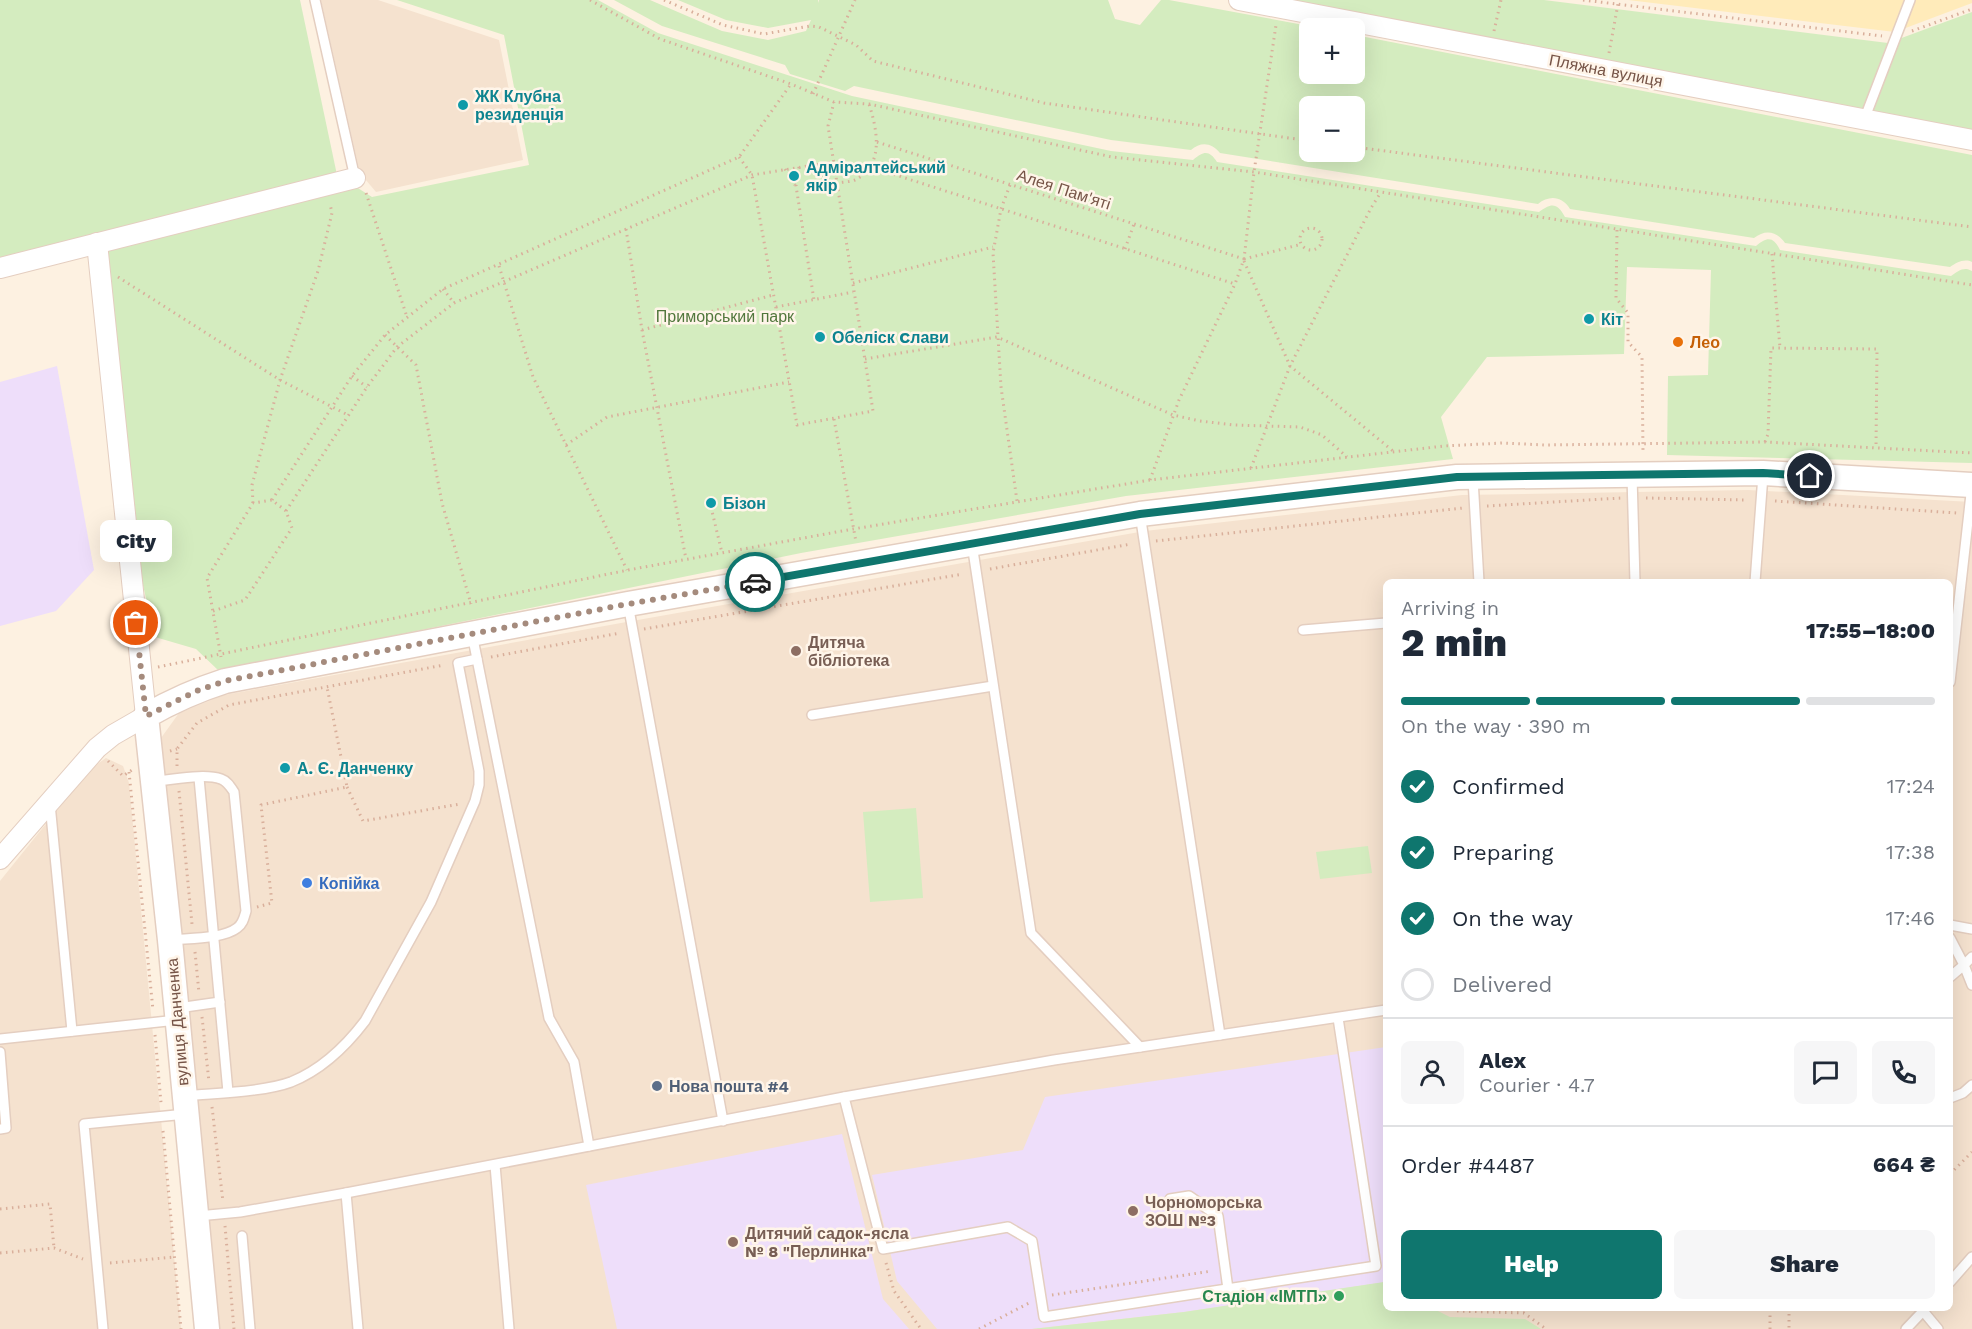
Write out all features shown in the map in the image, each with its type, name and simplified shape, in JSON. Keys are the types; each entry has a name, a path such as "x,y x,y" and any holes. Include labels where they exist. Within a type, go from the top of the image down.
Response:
{"street":[{"name":"Пляжна вулиця","path":"1239,0 1972,140"},
{"path":"0,268 355,178"},
{"path":"97,243 146,716"},
{"path":"0,859 97,748 113,735 146,716 199,690 225,681 628,604 1140,514 1473,477 1633,486 1763,473 1972,485"},
{"name":"вулиця Данченка","path":"146,716 177,1014 177,1109 196,1216 207,1329"}],"lane":[{"path":"315,0 355,178"},
{"path":"1864,120 1910,0"},
{"path":"1755,579 1763,473"},
{"path":"1473,477 1479,579"},
{"path":"1953,655 1972,485"},
{"path":"1633,486 1635,579"},
{"path":"1140,514 1220,1035"},
{"path":"972,544 1031,933 1140,1047"},
{"path":"628,604 723,1121"},
{"path":"1303,630 1383,623"},
{"path":"472,634 549,1018 574,1062 590,1146"},
{"path":"103,1329 84,1124 177,1109 228,1092 274,1087 291,1082 318,1066 355,1034 374,1006 420,926 475,801 479,786 479,771 458,663 477,659"},
{"path":"812,715 993,686"},
{"path":"199,777 228,1092"},
{"path":"154,781 211,777 228,783 234,792 246,911 243,921 237,928 214,935 170,940"},
{"path":"49,802 72,1031"},
{"path":"1953,926 1972,929"},
{"path":"1953,944 1972,985"},
{"path":"1953,974 1972,957"},
{"path":"0,1039 154,1023 220,1002"},
{"path":"196,1216 240,1212 346,1193 844,1097 1054,1060 1383,1010"},
{"path":"844,1097 883,1249 1008,1227 1032,1241 1044,1317 1228,1290 1376,1266 1338,1017"},
{"path":"0,1052 6,1128 0,1129"},
{"path":"1953,1097 1972,1085"},
{"path":"495,1165 509,1329"},
{"path":"346,1193 358,1329"},
{"path":"1170,1199 1189,1196 1218,1216 1228,1290"},
{"path":"242,1236 250,1329"},
{"path":"1953,1279 1972,1257"},
{"path":"1906,1329 1923,1311"},
{"path":"1926,1311 1938,1329"}],"path":[{"path":"590,0 660,39 791,84 834,102 869,104 1112,157 1254,172 1972,285"},
{"path":"664,0 723,25 764,34 810,26 819,27 856,45 873,61 1044,102 1299,140"},
{"path":"813,93 855,0"},
{"path":"1491,48 1501,0"},
{"path":"1583,0 1895,37 1972,9"},
{"path":"1606,70 1618,4"},
{"path":"1150,480 1173,415 1235,284 1244,259 1259,135 1279,8"},
{"path":"272,500 352,376 385,335 407,317 443,289 499,266 739,157 791,84"},
{"path":"739,157 752,175 797,425 873,411 828,126 834,102"},
{"path":"836,183 855,180 871,167 878,142 869,104"},
{"name":"Алея Пам'яті","path":"878,142 1244,259"},
{"path":"1365,148 1972,227"},
{"path":"286,511 348,415 397,347 454,303 752,175 833,162"},
{"path":"799,167 796,186 814,300"},
{"path":"871,167 1235,284"},
{"path":"785,170 796,186"},
{"path":"355,178 365,189 407,317"},
{"path":"222,666 207,578 253,502 252,484 280,380 321,259 332,213 327,185"},
{"path":"1010,185 1001,209 994,247 1001,387 1017,501"},
{"path":"1251,468 1290,366 1381,192"},
{"path":"1125,249 1134,224"},
{"path":"1314,228 1320,232 1321,242 1317,248 1307,249 1302,244 1301,233 1314,228"},
{"path":"626,229 642,330 686,560"},
{"path":"1617,229 1616,298 1628,313 1628,342 1642,357 1642,444"},
{"path":"1244,259 1302,244"},
{"path":"853,283 994,247"},
{"path":"1772,254 1780,348"},
{"path":"1244,259 1290,366 1394,452"},
{"path":"99,265 280,380 348,415"},
{"path":"499,266 533,377 628,570"},
{"path":"443,289 454,303"},
{"path":"776,307 854,292"},
{"path":"642,330 773,295"},
{"path":"385,335 416,365 442,503 471,604"},
{"path":"865,359 997,337 1173,415 1234,425 1300,426 1322,435 1347,457"},
{"path":"1766,442 1771,348 1877,349 1876,448"},
{"path":"352,376 367,387"},
{"path":"566,445 607,417 789,382"},
{"path":"834,418 865,591"},
{"path":"221,655 628,570 1017,501 1150,480 1251,468 1444,446 1502,443 1545,445 1766,442 1972,453"},
{"path":"477,659 1144,542 1475,507 1633,486 1761,500 1969,514"},
{"path":"213,611 245,600 292,528 286,511 272,500 253,502"},
{"path":"711,507 722,553"},
{"path":"327,687 347,787 363,821 475,801"},
{"path":"129,772 154,1023 177,1109 174,1257 181,1329"},
{"path":"246,911 272,903 261,805 347,787"},
{"path":"1953,1171 1972,1152"},
{"path":"0,1209 50,1204 54,1248"},
{"path":"0,1252 54,1248 97,1264 174,1257"},
{"path":"883,1249 894,1291 921,1329"},
{"path":"979,1329 1040,1297 1225,1269"},
{"path":"1456,1311 1524,1313 1546,1329"},
{"path":"1770,1311 1770,1329"},
{"path":"1789,1311 1789,1329"}],"shaded area":[{"path":"321,0 378,0 499,40 523,160 376,192 360,173"},
{"path":"57,366 94,570 56,611 0,626 0,382"},
{"path":"1748,490 1972,502 1972,1329 211,1329 156,745 179,713 224,695 1145,531 1462,495"},
{"path":"106,758 123,766 129,783 181,1329 0,1329 0,881 90,769"},
{"name":"Чорноморська ЗОШ №3","path":"1383,1047 1383,1282 1184,1312 1032,1329 937,1329 897,1281 872,1175 1023,1150 1045,1097"},
{"name":"Дитячий садок-ясла № 8 \"Перлинка\"","path":"842,1134 883,1299 909,1329 617,1329 586,1185"}],"green space":[{"path":"0,0 300,0 337,175 0,259"},
{"name":"Приморський парк","path":"397,0 598,0 658,33 852,96 1111,151 1193,160 1206,153 1217,162 1539,212 1547,207 1556,206 1565,217 1756,246 1770,239 1780,250 1951,276 1966,269 1972,271 1972,463 1667,455 1668,376 1708,375 1711,270 1627,267 1624,354 1487,357 1441,417 1453,459 1126,496 801,553 219,671 196,649 155,637 142,581 133,581 103,247 353,185 372,197 529,165 504,35"},
{"path":"614,0 650,0 722,31 768,40 806,31 811,20 768,28 726,20 678,0 818,0 818,3 819,0 1108,0 1115,19 1140,25 1161,0 1169,0 1299,24 1299,84 1365,84 1365,37 1972,155 1972,262 1963,261 1950,267 1785,243 1775,234 1767,232 1754,238 1570,209 1563,201 1555,198 1538,204 1220,153 1214,147 1206,144 1191,150 1111,140 854,86 845,91 790,74 785,65 662,26"},
{"path":"1268,0 1544,0 1888,43 1972,12 1972,135 1365,18"},
{"path":"916,808 923,898 870,902 863,812"},
{"path":"1368,846 1372,873 1320,879 1316,852"},
{"name":"Стадіон «ІМТП»","path":"1383,1282 1383,1311 1438,1311 1450,1317 1525,1319 1541,1329 1032,1329 1184,1312"}],"sand":[{"path":"1628,0 1972,0 1972,3 1895,32"}],"way so far":[{"path":"136,623 146,716 167,704 225,681 755,582"}],"place":[{"name":"ЖК Клубна резиденція","path":"463,105"},
{"name":"Адміралтейський якір","path":"794,176"},
{"name":"Кіт","path":"1589,319"},
{"name":"Обеліск Cлави","path":"820,337"},
{"name":"Лео","path":"1678,342"},
{"name":"Бізон","path":"711,503"},
{"name":"City","path":"136,623"},
{"name":"Дитяча бібліотека","path":"796,651"},
{"name":"А. Є. Данченку","path":"285,768"},
{"name":"Копійка","path":"307,883"},
{"name":"Нова пошта #4","path":"657,1086"},
{"name":"Чорноморська ЗОШ №3","path":"1133,1211"},
{"name":"Дитячий садок-ясла № 8 \"Перлинка\"","path":"733,1242"},
{"name":"Стадіон «ІМТП»","path":"1339,1296"}],"route":[{"path":"755,582 1140,514 1457,477 1763,473 1810,476"}]}
